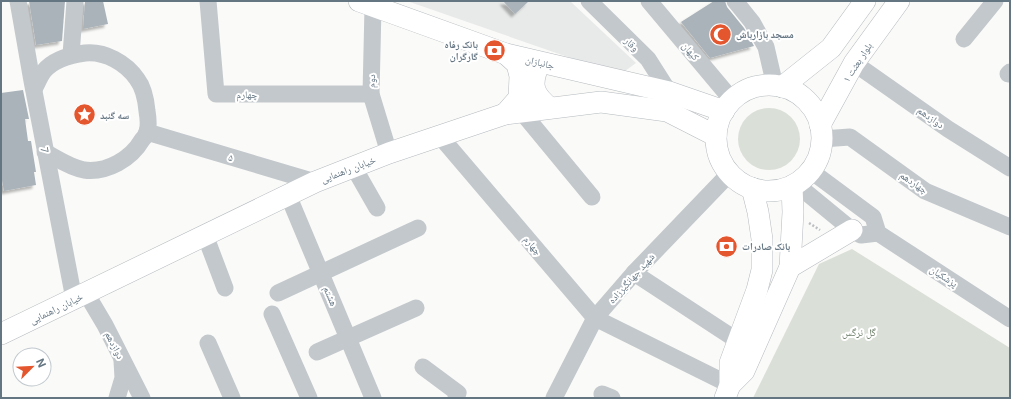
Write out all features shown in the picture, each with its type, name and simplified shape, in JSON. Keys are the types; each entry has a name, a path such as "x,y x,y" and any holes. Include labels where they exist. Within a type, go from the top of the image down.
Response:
{"main road":[{"path":"778,86 831,48 865,1"},
{"name":"بلوار بعثت ۱","path":"821,132 854,62 899,1"},
{"name":"جانبازان","path":"366,4 506,54 728,106"},
{"path":"506,54 518,64 520,76 519,98 513,113"},
{"path":"544,63 538,66 534,77 534,86 540,100 550,108"},
{"path":"778,86 795,92 806,101 815,112 821,132 820,150 817,161 800,180 776,191 760,190 740,182 730,174 722,162 717,150 716,136 718,123 728,106 741,93 752,88 778,86"},
{"name":"خیابان راهنمایی","path":"1,334 315,182 439,135 513,113 602,102 667,111 716,136"},
{"path":"728,391 744,371 790,267 793,212 800,180"},
{"path":"728,391 730,363 758,290 762,270 762,239 758,212 752,188"},
{"path":"790,267 852,230"}],"street":[{"name":"7","path":"18,1 45,152 80,296"},
{"path":"71,55 75,1"},
{"name":"چهارم","path":"208,1 216,94 371,94"},
{"name":"وقار","path":"589,1 648,59 669,92"},
{"name":"کیهان","path":"649,1 728,106"},
{"path":"736,1 752,22 766,47 778,86"},
{"path":"964,39 995,1"},
{"name":"دوم","path":"366,4 371,94 389,153"},
{"path":"34,89 44,71 56,61 71,55 90,53 108,56 125,66 138,80 145,97 148,116 147,132 137,149 122,162 104,169 84,170 66,164 45,152"},
{"name":"دوازدهم","path":"854,62 948,129 1010,168"},
{"path":"513,113 592,197"},
{"name":"۵","path":"147,132 315,182"},
{"name":"چهاردهم","path":"821,132 850,137 925,191 1010,227"},
{"name":"چهارم","path":"439,135 595,318"},
{"path":"354,166 377,208"},
{"name":"شهید جهانگیرزاده","path":"554,398 595,318 634,273 730,174"},
{"path":"800,180 873,217 878,233 861,235 852,230 800,180"},
{"name":"هشتم","path":"288,195 373,398"},
{"path":"278,293 418,228"},
{"name":"پزشکیان","path":"878,233 1010,319"},
{"path":"206,235 225,288"},
{"path":"634,273 738,341"},
{"name":"دوازدهم","path":"80,296 122,359 142,398"},
{"path":"316,352 416,308"},
{"path":"272,314 309,398"},
{"path":"595,318 728,391"},
{"path":"208,343 232,398"},
{"path":"117,398 122,378 122,359"},
{"path":"423,367 458,393 456,398"}],"shaded area":[{"path":"407,1 570,1 636,63 621,74"}],"green space":[{"path":"769,108 781,110 791,117 798,127 800,139 798,151 791,161 781,168 769,170 757,168 747,161 740,151 738,139 740,127 747,117 757,110"},
{"name":"گل نرگس","path":"852,249 1010,348 1010,398 753,398 819,264"}],"building":[{"path":"29,1 65,1 62,41 36,45"},
{"path":"85,1 103,1 108,24 83,29"},
{"path":"503,1 529,1 515,14"},
{"name":"مسجد بازارباش","path":"714,1 725,1 727,7 744,28 754,46 710,58 681,22"},
{"path":"23,90 29,119 25,119 28,141 31,141 36,172 34,172 36,185 4,191 1,175 1,93"}],"place":[{"name":"مسجد بازارباش","path":"720,34"},
{"name":"بانک رفاه گارگران","path":"494,50"},
{"name":"سه گنبد","path":"84,115"},
{"name":"بانک صادرات","path":"727,246"}]}
